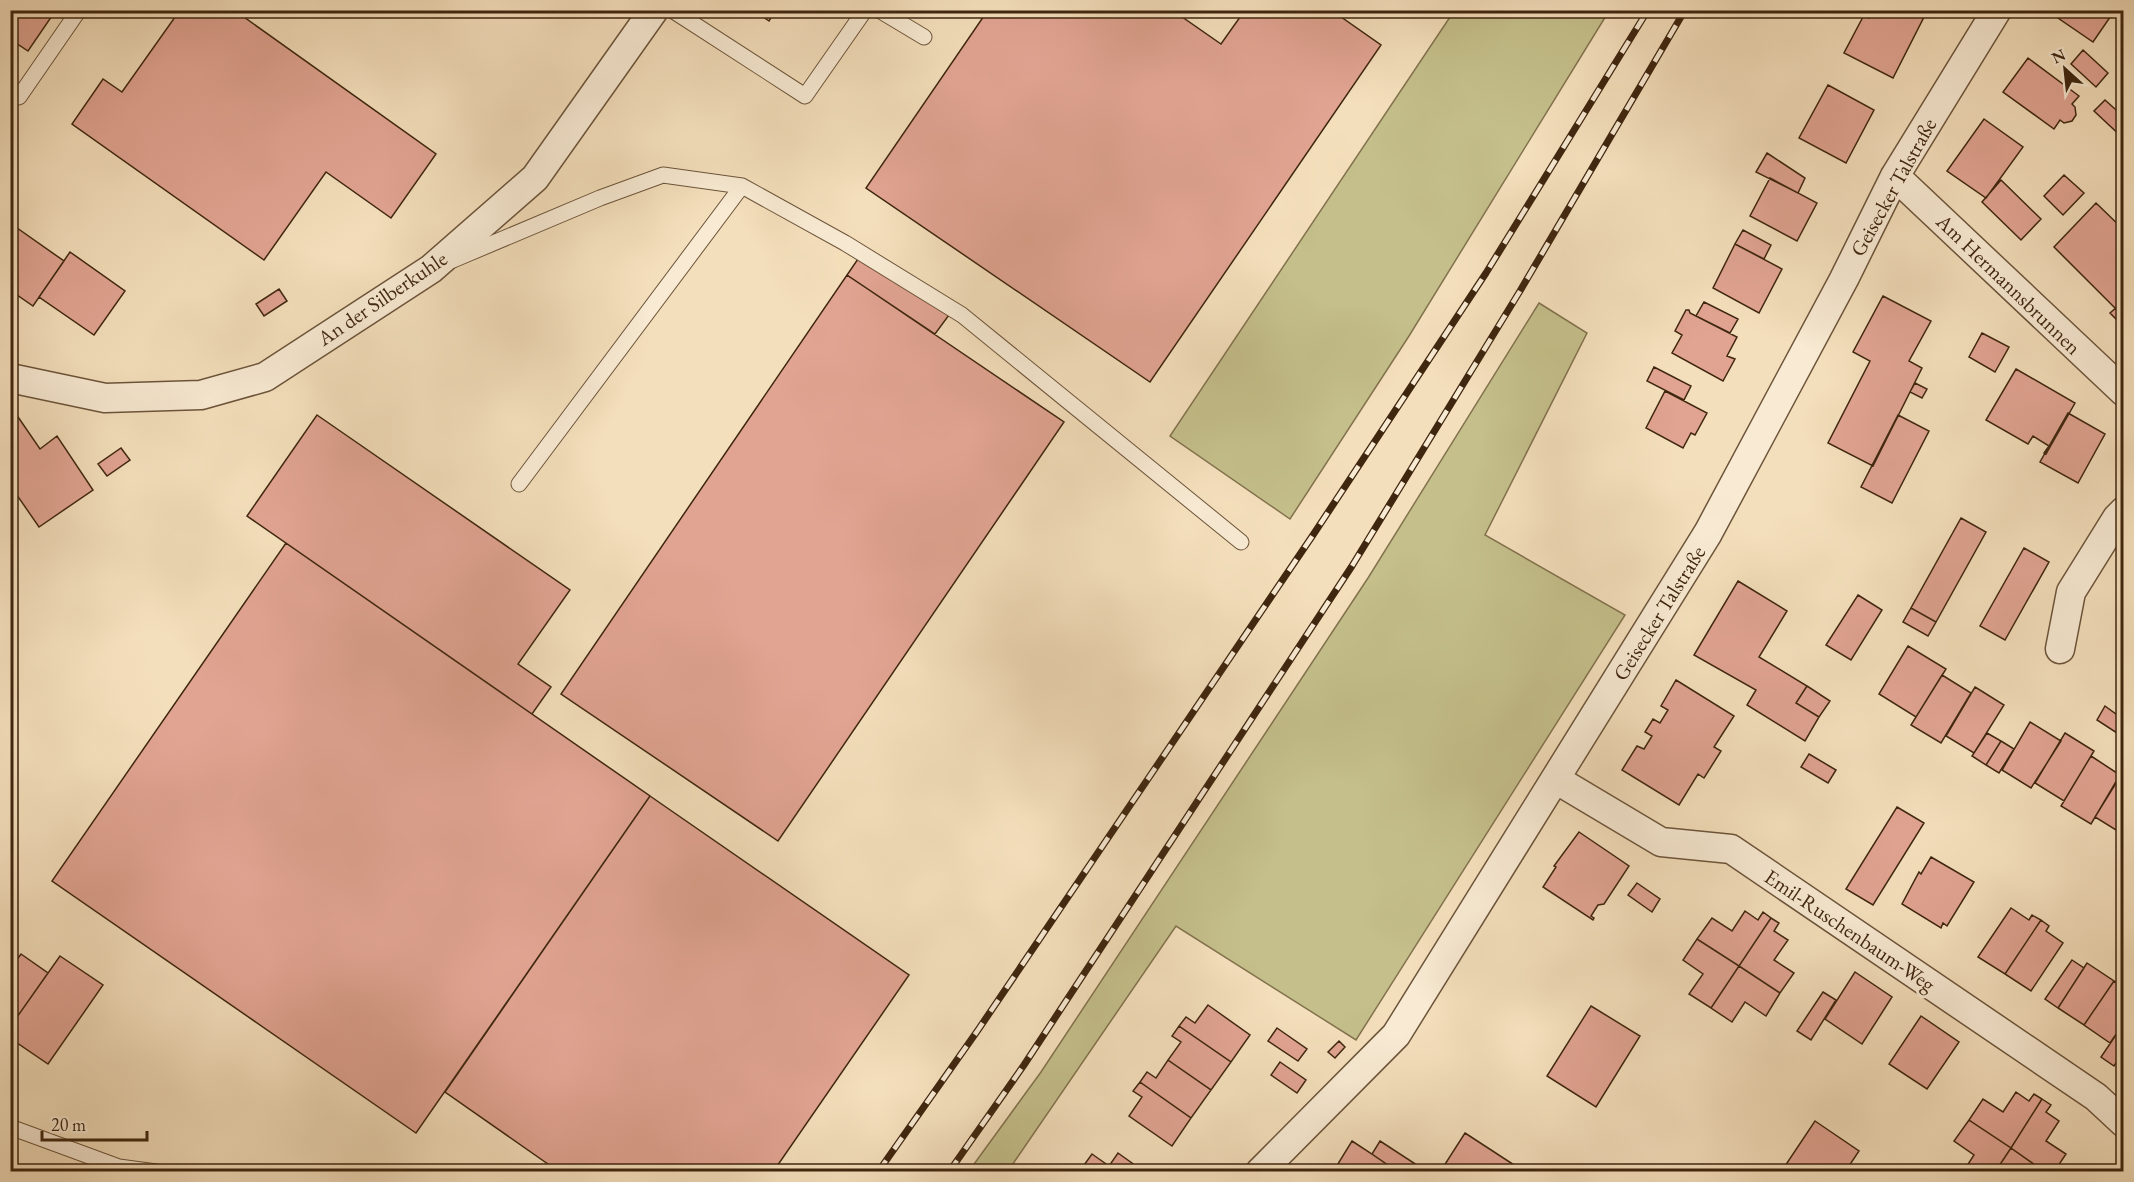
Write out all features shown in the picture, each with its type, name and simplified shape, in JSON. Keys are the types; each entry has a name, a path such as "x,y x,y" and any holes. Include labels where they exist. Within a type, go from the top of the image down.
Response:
{"street":[{"name":"An der Silberkuhle","path":"10,378 105,398 201,395 265,377 431,269 535,178 654,10"},
{"name":"Geisecker Talstraße","path":"1260,1172 1396,1035 1557,780 1708,533 1844,279 1895,176 1997,10"},
{"name":"Am Hermannsbrunnen","path":"1895,176 2124,392"},
{"path":"2060,649 2072,592 2117,518 2124,511"},
{"name":"Emil-Ruschenbaum-Weg","path":"1557,780 1661,842 1731,849 2096,1097 2124,1123"}],"lane":[{"path":"10,91 19,97 79,10"},
{"path":"672,10 805,96 865,10"},
{"path":"879,10 924,37"},
{"path":"431,269 600,198 663,175 742,186 846,243 962,315 1241,542"},
{"path":"519,484 742,186"},
{"path":"10,1127 119,1167 156,1172"}],"shaded area":[{"path":"1454,11 1609,11 1409,336 1290,519 1170,436"},
{"path":"1539,303 1587,333 1485,535 1625,615 1356,1040 1176,926 1008,1171 969,1171 1041,1072 1368,578"}],"building":[{"path":"10,10 56,10 28,51 10,39"},
{"path":"180,10 234,10 436,154 391,218 326,172 264,260 72,124 103,79 122,92"},
{"path":"753,10 776,10 769,21"},
{"path":"988,10 1172,10 1221,44 1245,10 1331,10 1381,45 1150,382 866,188"},
{"path":"1873,10 1911,10 1924,17 1893,78 1844,53 1864,15 1869,18"},
{"path":"2063,10 2115,10 2093,42 2058,18"},
{"path":"2083,50 2108,73 2096,87 2071,64"},
{"path":"2028,58 2079,96 2072,104 2076,115 2072,121 2064,123 2060,120 2054,129 2003,92"},
{"path":"1828,85 1874,110 1846,163 1799,138"},
{"path":"2105,100 2124,117 2124,139 2094,111"},
{"path":"1984,119 2023,147 1986,198 1947,171"},
{"path":"1767,153 1805,178 1798,193 1756,172"},
{"path":"2064,175 2084,193 2063,215 2044,196"},
{"path":"1770,178 1817,203 1797,241 1750,216"},
{"path":"2001,180 2041,219 2021,240 1982,202"},
{"path":"2096,203 2124,230 2124,301 2116,309 2054,247"},
{"path":"10,223 64,261 33,306 10,290"},
{"path":"1743,230 1771,245 1764,259 1735,244"},
{"path":"1735,244 1782,269 1759,313 1713,288"},
{"path":"70,252 125,291 94,335 39,297"},
{"path":"860,256 949,315 935,334 847,275"},
{"path":"847,275 1064,422 778,841 561,694"},
{"path":"279,289 287,301 264,316 256,304"},
{"path":"1883,296 1931,321 1909,361 1922,368 1873,466 1828,443 1870,361 1853,352"},
{"path":"2124,301 2124,323 2122,325 2110,313"},
{"path":"1704,302 1738,319 1730,333 1696,316"},
{"path":"1686,310 1737,337 1727,356 1735,359 1723,381 1672,353 1682,335 1675,331"},
{"path":"1982,333 2009,347 1995,372 1969,357"},
{"path":"1654,367 1691,386 1684,400 1647,381"},
{"path":"2016,369 2075,403 2046,454 2044,453 2049,446 2033,436 2028,444 1986,420"},
{"path":"1915,383 1927,389 1922,398 1910,392"},
{"path":"1665,391 1707,413 1695,435 1691,433 1683,448 1646,428"},
{"path":"2068,413 2105,434 2078,483 2040,462"},
{"path":"16,414 40,449 57,436 93,490 39,527 10,485 10,418"},
{"path":"317,415 570,590 518,664 551,687 532,714 247,516"},
{"path":"1898,415 1929,431 1892,503 1861,487"},
{"path":"121,448 130,460 107,476 98,464"},
{"path":"1961,518 1986,532 1936,622 1911,608"},
{"path":"286,543 650,796 416,1133 52,881"},
{"path":"2024,548 2049,562 2005,640 1980,626"},
{"path":"1738,581 1787,611 1759,657 1807,686 1796,703 1819,717 1805,741 1747,705 1756,690 1694,655"},
{"path":"1858,595 1882,610 1851,660 1826,645"},
{"path":"1911,608 1936,622 1928,636 1903,622"},
{"path":"1908,646 1946,669 1916,717 1879,694"},
{"path":"1942,675 1971,693 1941,743 1911,725"},
{"path":"1676,680 1734,716 1714,747 1721,751 1704,778 1698,774 1679,805 1622,770 1637,746 1644,749 1652,736 1645,732 1653,719 1660,723 1668,710 1661,706"},
{"path":"1807,686 1830,701 1819,717 1796,703"},
{"path":"1975,687 2004,705 1974,753 1946,736"},
{"path":"2105,706 2124,720 2124,730 2120,735 2097,720"},
{"path":"2030,722 2061,741 2031,788 2002,770"},
{"path":"1987,733 2001,741 1986,765 1972,756"},
{"path":"2065,733 2094,751 2064,801 2035,783"},
{"path":"2001,741 2014,749 1999,773 1986,765"},
{"path":"1809,754 1836,770 1828,783 1801,767"},
{"path":"2091,756 2120,775 2091,824 2061,806"},
{"path":"2124,770 2124,835 2095,817"},
{"path":"650,796 909,975 773,1172 554,1172 555,1169 445,1092"},
{"path":"1897,807 1924,823 1873,905 1846,889"},
{"path":"1579,832 1629,866 1604,904 1598,905 1591,916 1593,920 1543,887 1556,867 1554,866"},
{"path":"1931,857 1974,882 1947,926 1943,923 1941,928 1902,904 1919,872 1921,874"},
{"path":"1637,883 1660,899 1652,912 1628,895"},
{"path":"2011,908 2029,920 2032,915 2041,920 2005,974 1978,957"},
{"path":"1745,911 1758,920 1763,912 1771,918 1739,966 1697,939 1712,918 1732,931"},
{"path":"1771,918 1779,923 1774,931 1788,940 1774,960 1794,973 1780,993 1739,966"},
{"path":"2041,920 2049,926 2046,931 2063,943 2031,991 2005,974"},
{"path":"1697,939 1739,966 1711,1008 1689,994 1703,974 1683,960"},
{"path":"21,954 48,973 10,1027 10,969"},
{"path":"60,956 103,985 48,1064 10,1038 10,1027"},
{"path":"2072,960 2084,968 2058,1008 2045,999"},
{"path":"2087,963 2114,981 2084,1025 2058,1008"},
{"path":"1739,966 1780,993 1766,1016 1745,1002 1732,1022 1711,1008"},
{"path":"1855,972 1892,997 1862,1044 1825,1019"},
{"path":"2114,981 2124,987 2124,1023 2110,1043 2084,1025"},
{"path":"1823,992 1836,1000 1811,1040 1797,1031"},
{"path":"1208,1005 1250,1035 1231,1062 1179,1026 1186,1017 1195,1023"},
{"path":"1591,1006 1640,1036 1596,1107 1547,1076"},
{"path":"1921,1016 1959,1042 1927,1089 1889,1064"},
{"path":"2124,1023 2124,1051 2114,1066 2101,1057"},
{"path":"1179,1026 1231,1062 1211,1090 1168,1060 1181,1042 1172,1036"},
{"path":"1277,1028 1307,1049 1298,1061 1268,1041"},
{"path":"1339,1041 1345,1047 1335,1058 1328,1052"},
{"path":"1168,1060 1211,1090 1191,1118 1140,1082 1147,1072 1156,1078"},
{"path":"1280,1062 1306,1080 1297,1093 1271,1075"},
{"path":"1140,1082 1191,1118 1172,1146 1129,1116 1142,1097 1133,1091"},
{"path":"2016,1092 2029,1101 2034,1094 2042,1099 2011,1148 1969,1120 1983,1099 2003,1112"},
{"path":"2042,1099 2051,1105 2046,1112 2059,1121 2046,1141 2066,1154 2054,1172 2045,1172 2011,1148"},
{"path":"1969,1120 2011,1148 1995,1172 1963,1172 1974,1155 1954,1141"},
{"path":"1815,1121 1859,1151 1845,1172 1781,1172"},
{"path":"1465,1133 1525,1172 1440,1172"},
{"path":"1352,1141 1398,1172 1343,1172 1336,1167"},
{"path":"1380,1141 1420,1167 1417,1172 1398,1172 1372,1154"},
{"path":"2011,1148 2045,1172 1995,1172"},
{"path":"1118,1153 1143,1172 1117,1172 1109,1166"},
{"path":"1092,1154 1109,1166 1117,1172 1079,1172"}],"railway":[{"path":"878,1172 978,1030 1313,535 1486,273 1648,10"},
{"path":"949,1172 1024,1065 1352,566 1520,291 1685,10"}]}
